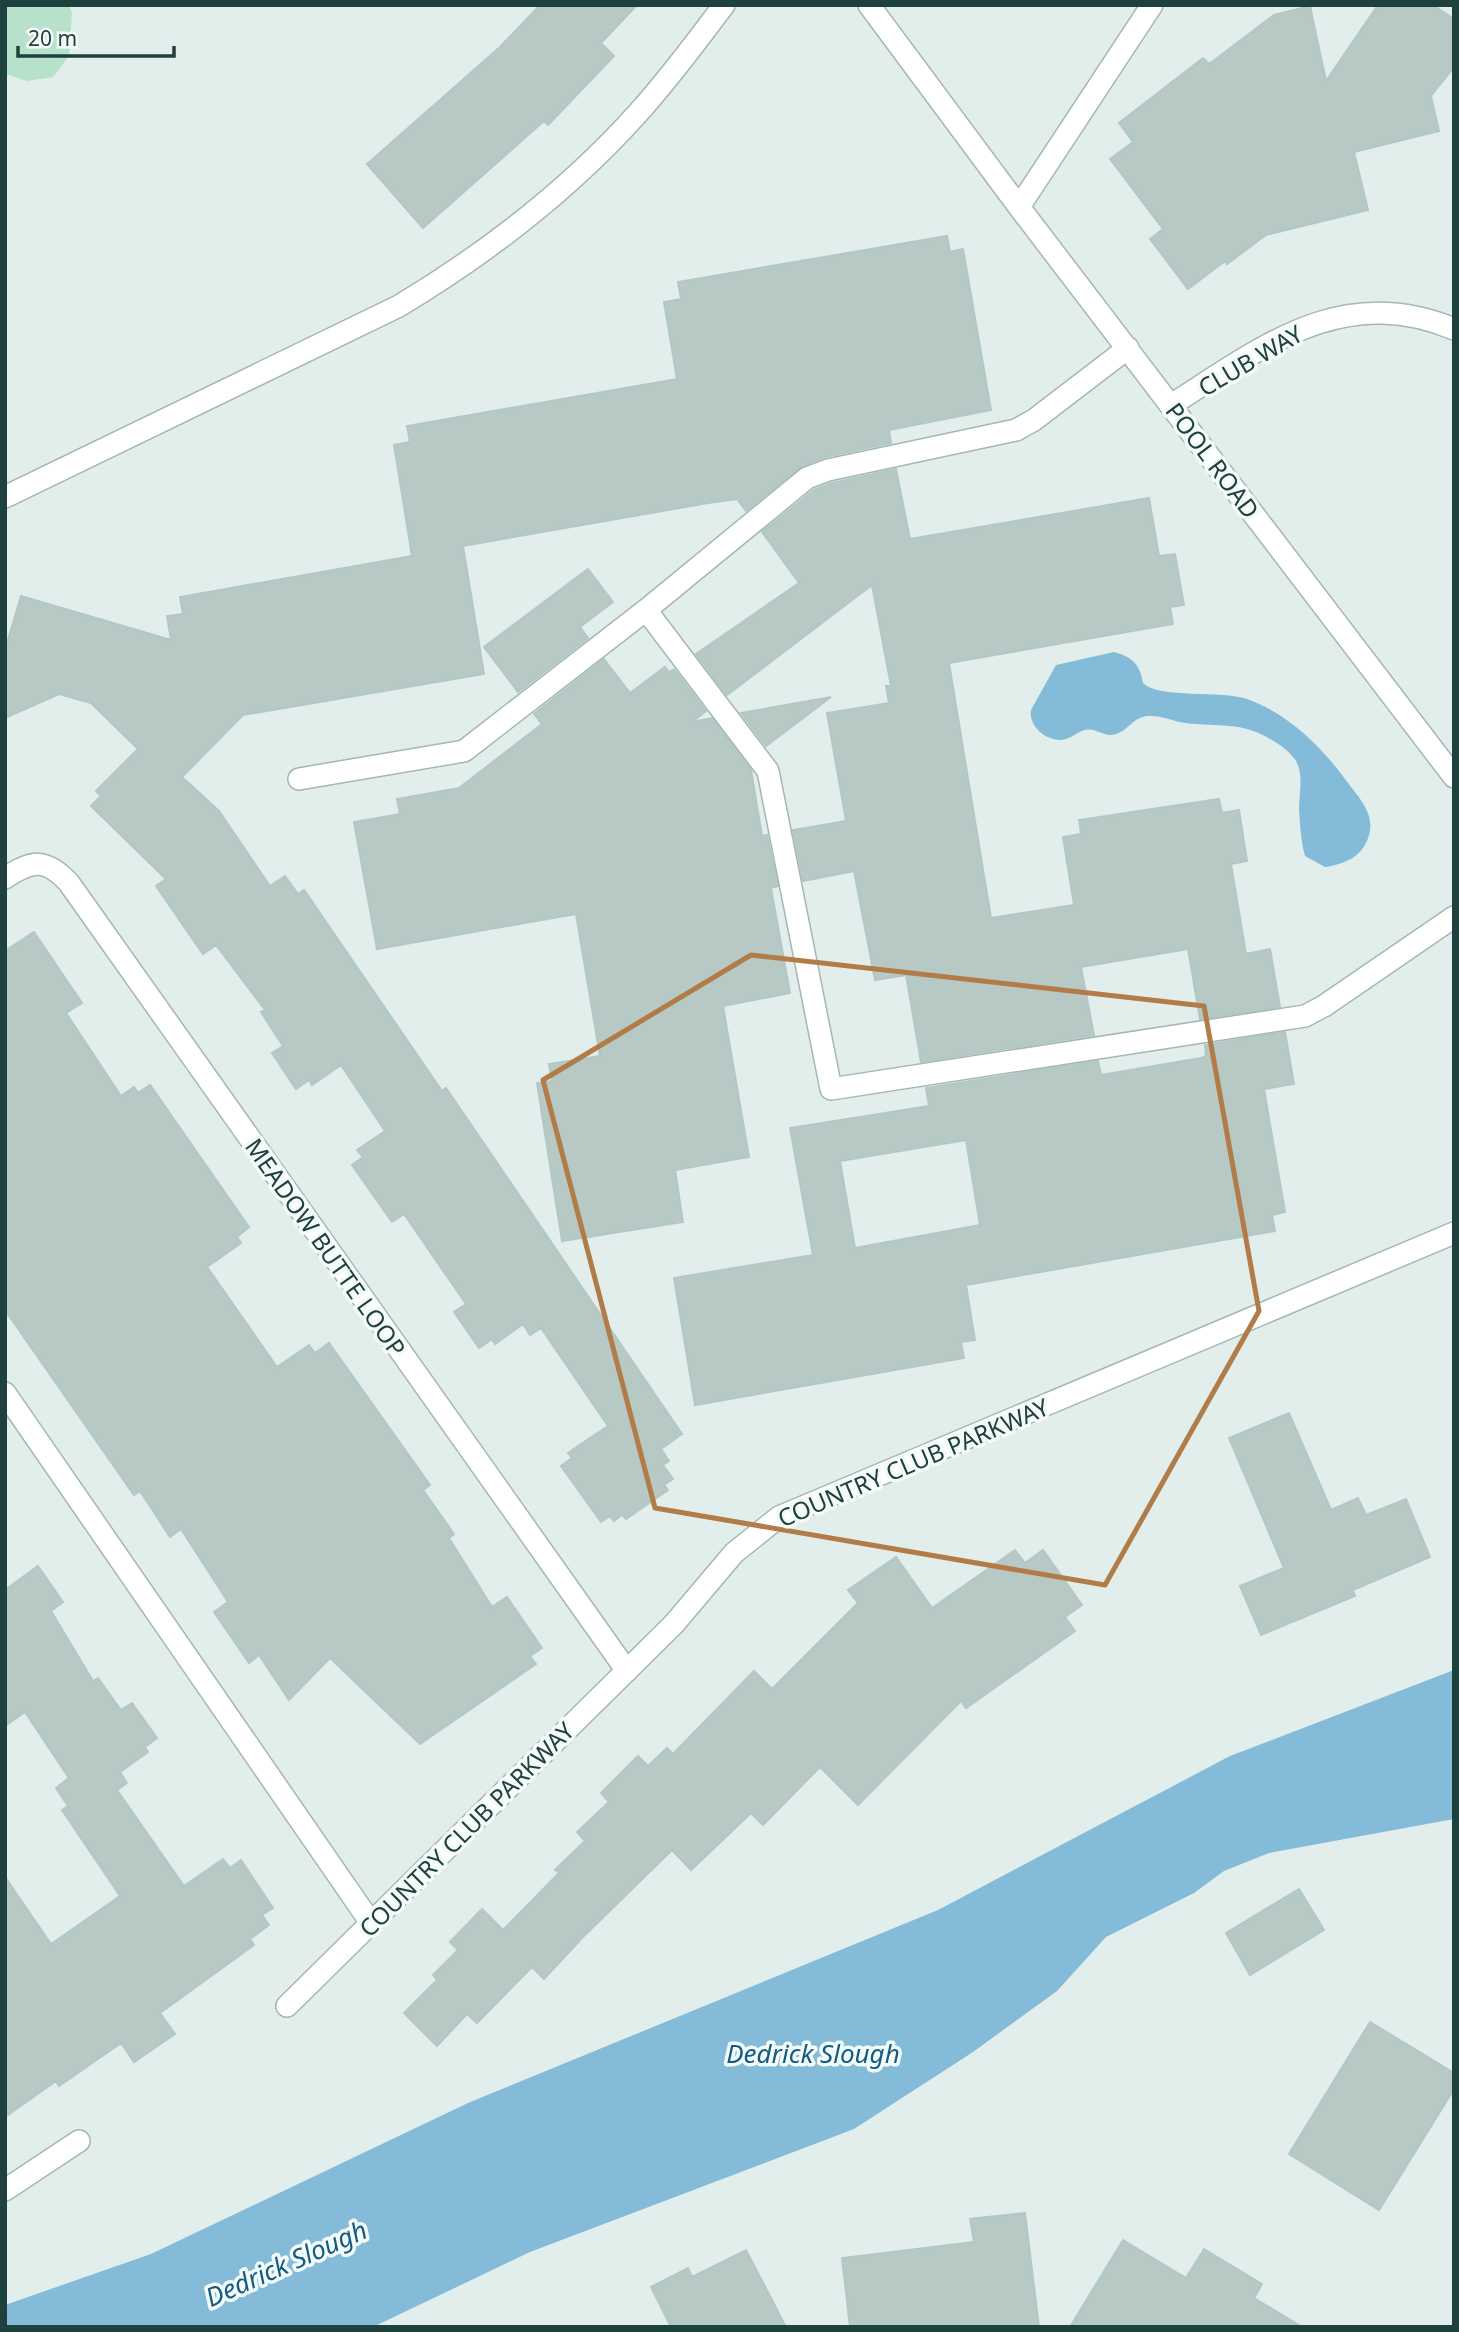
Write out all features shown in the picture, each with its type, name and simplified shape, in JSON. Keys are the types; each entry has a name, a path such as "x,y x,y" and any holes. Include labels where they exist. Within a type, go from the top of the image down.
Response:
{"street":[{"path":"5,497 399,306 442,280 534,212 583,169 638,114 724,5"},
{"name":"POOL ROAD","path":"869,5 1019,207 1454,777"},
{"path":"1019,207 1152,5"},
{"name":"CLUB WAY","path":"1171,405 1262,347 1293,331 1326,320 1361,314 1393,314 1454,329"},
{"path":"299,779 464,751 646,610 807,478 817,473 1025,426 1128,348"},
{"path":"646,610 768,771 831,1089 1305,1016 1324,1006 1454,917"},
{"name":"MEADOW BUTTE LOOP","path":"5,878 27,864 36,863 53,869 69,883 626,1671"},
{"name":"COUNTRY CLUB PARKWAY","path":"287,2006 674,1624 734,1553 779,1517 1454,1233"},
{"path":"5,1393 371,1923"},
{"path":"5,2190 79,2141"}],"highlighted area":[{"path":"751,955 1204,1006 1259,1311 1105,1585 655,1508 543,1080"}],"green space":[{"path":"5,5 69,5 72,13 69,56 53,77 27,81 5,74"}],"water":[{"path":"1114,652 1134,662 1143,683 1151,688 1176,693 1236,696 1262,705 1291,723 1328,757 1365,807 1370,820 1369,835 1358,854 1339,864 1325,867 1305,856 1299,809 1300,779 1296,761 1279,744 1261,734 1240,727 1185,723 1153,716 1138,719 1112,735 1089,729 1059,740 1041,733 1033,722 1031,710 1056,665"},
{"name":"Dedrick Slough","path":"1454,1670 1454,1819 1269,1853 1224,1871 1194,1893 1106,1937 1057,1991 973,2052 854,2129 530,2252 373,2327 5,2327 5,2305 151,2254 468,2103 938,1910 1230,1756"}],"building":[{"path":"540,5 637,5 601,43 614,56 548,125 544,121 423,228 367,164 500,47"},
{"path":"1378,5 1433,5 1454,19 1454,67 1431,96 1439,131 1354,152 1368,210 1266,235 1188,289 1150,239 1163,229 1110,159 1133,142 1119,123 1203,58 1209,64 1274,15 1310,6 1326,81"},
{"path":"947,236 950,252 963,249 991,410 889,430 891,443 825,457 802,466 746,511 737,499 463,546 484,674 243,715 182,777 219,811 270,886 285,876 298,894 304,890 442,1091 446,1088 682,1434 661,1449 669,1461 663,1465 673,1479 664,1485 668,1490 626,1519 622,1515 614,1521 610,1516 601,1522 561,1466 572,1458 568,1453 608,1426 541,1328 530,1335 523,1324 495,1344 492,1339 479,1348 454,1312 466,1304 404,1214 392,1222 352,1165 363,1157 357,1150 385,1131 341,1065 312,1085 309,1080 296,1089 272,1053 283,1046 261,1012 265,1010 216,945 203,954 156,886 166,879 91,806 101,796 96,791 138,749 91,703 59,694 5,718 5,650 21,596 171,640 167,616 183,614 180,597 412,556 394,445 410,442 407,426 677,379 664,302 681,299 678,282"},
{"path":"896,469 910,539 1149,498 1159,556 1175,554 1184,605 1170,607 1173,624 949,663 991,918 1074,905 1063,837 1081,834 1079,820 1219,799 1222,813 1239,810 1247,861 1231,864 1246,954 1270,949 1280,1007 1200,1019 1188,949 1081,967 1094,1035 921,1062 906,975 875,980 854,871 803,881 793,830 846,821 827,713 889,703 886,686 891,686 872,585 727,695 696,654 799,583 762,532 814,490 832,483"},
{"path":"588,569 613,602 580,627 588,638 518,692 484,647"},
{"path":"604,659 630,693 665,667 669,672 674,669 706,711 692,722 712,718 751,770 762,836 767,835 778,886 771,888 790,993 723,1006 749,1157 675,1170 683,1222 562,1241 537,1083 552,1081 549,1064 600,1056 576,914 377,949 354,822 400,814 397,799 459,788 542,724 534,714"},
{"path":"831,697 766,746 741,713"},
{"path":"34,932 82,1003 66,1013 121,1096 134,1087 138,1093 150,1085 249,1227 237,1237 241,1243 207,1267 277,1367 309,1345 315,1353 329,1343 430,1485 423,1490 454,1534 449,1538 492,1607 507,1597 542,1648 530,1656 536,1664 420,1744 330,1658 289,1700 259,1655 249,1663 214,1612 228,1602 181,1529 170,1537 140,1491 134,1495 5,1310 5,951"},
{"path":"1285,1032 1294,1084 1264,1089 1285,1212 1272,1215 1275,1231 966,1285 975,1340 961,1342 964,1358 695,1405 674,1278 813,1255 790,1128 929,1106 926,1088 1098,1061 1101,1075 1201,1058 1206,1056 1205,1045","holes":["966,1140 980,1225 855,1248 840,1161"]},
{"path":"1289,1413 1331,1510 1358,1498 1366,1515 1406,1499 1430,1557 1353,1590 1355,1596 1261,1635 1240,1586 1284,1568 1229,1438"},
{"path":"1015,1550 1025,1563 1043,1550 1082,1605 1065,1617 1075,1631 966,1708 961,1701 858,1805 820,1767 763,1825 751,1813 691,1870 672,1850 544,1979 532,1967 477,2023 467,2014 437,2046 404,2013 437,1980 433,1975 458,1950 450,1942 482,1909 503,1930 559,1873 555,1870 585,1841 577,1832 609,1802 601,1793 638,1756 648,1766 667,1748 673,1754 754,1671 772,1689 858,1603 848,1590 896,1557 932,1608"},
{"path":"38,1566 63,1602 51,1611 93,1681 98,1678 121,1710 132,1703 157,1738 145,1747 148,1752 120,1772 127,1783 117,1790 184,1886 223,1859 230,1868 241,1860 273,1908 262,1915 269,1925 250,1939 254,1945 160,2013 175,2034 134,2062 121,2043 59,2086 56,2081 5,2117 5,1877 51,1944 120,1896 62,1810 68,1806 56,1788 69,1778 25,1712 5,1726 5,1590"},
{"path":"1299,1889 1324,1930 1250,1975 1226,1933"},
{"path":"1370,2022 1454,2073 1454,2089 1379,2210 1289,2154"},
{"path":"1025,2213 1039,2327 850,2327 842,2258 974,2242 970,2219"},
{"path":"1123,2240 1186,2278 1204,2249 1262,2284 1254,2298 1302,2327 1070,2327"},
{"path":"746,2250 786,2327 671,2327 651,2287 688,2268 692,2277"}]}
